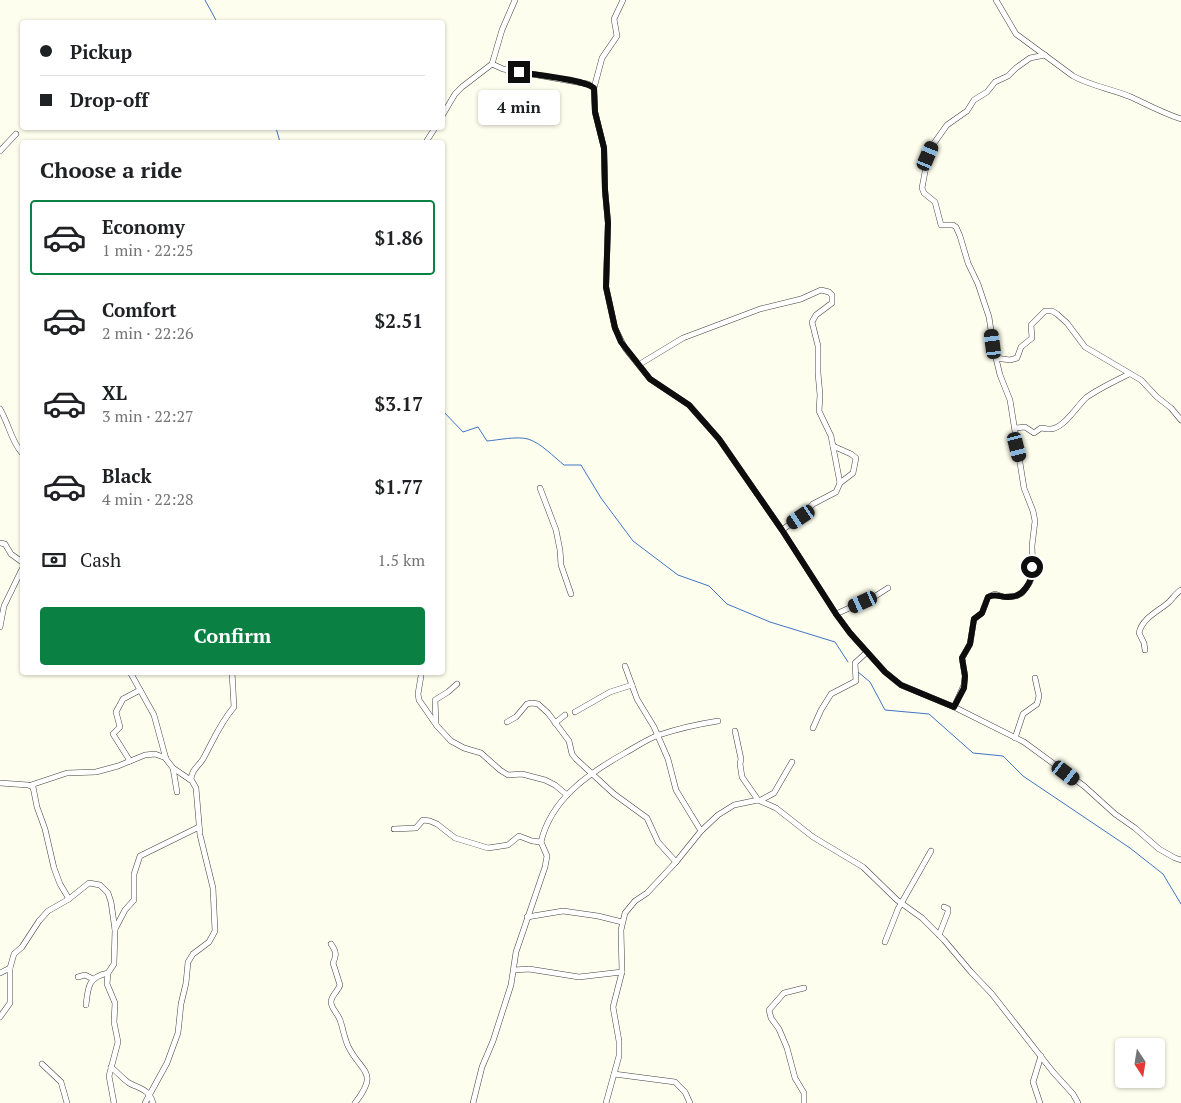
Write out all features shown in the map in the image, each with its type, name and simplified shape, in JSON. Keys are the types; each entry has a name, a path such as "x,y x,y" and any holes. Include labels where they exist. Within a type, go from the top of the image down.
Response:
{"street":[{"path":"445,111 455,94 462,87 492,64 502,30 516,0"},
{"path":"624,0 614,19 617,36 602,58 594,88 595,112 604,148 608,223 606,279 608,298 618,336 625,348 640,364 650,379 684,400 704,420 728,451 782,530 836,614 885,672 901,685 954,707 1015,738 1089,790 1115,814 1160,849 1181,860"},
{"path":"996,0 1016,34 1080,80 1131,98 1181,119"},
{"path":"954,707 964,688 965,676 962,658 970,644 974,619 982,613 988,597 994,594 1004,597 1016,596 1022,593 1033,574 1035,516 1024,488 1010,400 1000,375 989,317 978,284 968,263 958,230 953,225 941,225 934,200 924,193 922,188 928,156 932,146 947,125 967,111 974,100 987,92 995,82 1008,76 1030,58 1045,55"},
{"path":"492,64 503,69 588,84 594,88"},
{"path":"0,151 16,134"},
{"path":"640,364 672,344 693,334 760,309 801,299 821,290 829,292 832,295 832,303 816,314 812,322 818,346 819,411 829,431 840,483"},
{"path":"996,358 1010,360 1017,358 1021,347 1032,338 1031,325 1041,313 1048,310 1062,317 1085,347 1141,380 1181,420"},
{"path":"1015,428 1026,427 1034,433 1041,428 1049,429 1059,425 1070,418 1082,401 1129,374"},
{"path":"0,409 15,445 20,451"},
{"path":"782,530 806,513 813,504 836,492 840,483 854,472 856,458 833,446"},
{"path":"540,488 556,530 561,565 571,594"},
{"path":"0,543 5,544 11,554 20,561"},
{"path":"0,627 1,609 20,573"},
{"path":"836,614 874,597 888,588"},
{"path":"1145,650 1139,633 1142,626 1157,610 1168,603 1181,590"},
{"path":"813,728 830,694 856,681 855,664 867,652"},
{"path":"625,666 641,706 658,736 669,763 676,790 701,831"},
{"path":"132,675 156,720 166,759 173,768 191,779 196,788 199,827 212,880 216,931 209,942 193,954 188,962 178,1033 166,1063 145,1103"},
{"path":"191,779 194,769 202,759 223,719 234,707 232,675"},
{"path":"421,676 418,698 437,726 451,740 464,748 481,753 504,772 545,780 555,785 567,795"},
{"path":"1015,738 1023,714 1035,706 1039,700 1035,678"},
{"path":"437,726 435,700 457,684"},
{"path":"575,712 610,692 632,685"},
{"path":"130,761 113,734 120,727 116,712 124,699 140,690"},
{"path":"507,722 516,717 527,704 538,704 555,723 568,741 574,756 590,774 622,801 647,818 658,842 676,862"},
{"path":"555,723 566,715"},
{"path":"473,1103 482,1067 493,1041 508,993 516,952 541,881 547,858 541,842 553,814 567,795 590,774 658,736 718,721"},
{"path":"735,731 741,759 742,777 760,800 776,808 814,837 862,867 902,904 922,918 992,994 1058,1079 1073,1094 1078,1103"},
{"path":"0,784 30,786 67,773 96,772 118,766 144,755 155,754 166,759"},
{"path":"606,1103 620,1050 613,1003 622,972 620,940 622,922 627,909 645,894 676,862 701,831 718,815 734,805 760,800 774,793 792,762"},
{"path":"173,768 177,792"},
{"path":"30,786 34,789 37,807 45,829 56,873 69,899"},
{"path":"394,829 416,828 425,820 437,824 455,838 488,848 508,845 520,836 532,841 541,842"},
{"path":"115,930 124,910 134,900 134,874 140,856 199,827"},
{"path":"885,942 902,904 931,851"},
{"path":"0,1017 10,1003 10,968 13,956 39,921 48,910 69,899 89,883 100,885 104,888 111,902 115,930 114,964 108,973 107,984 115,1003 114,1022 118,1042 109,1076 114,1103"},
{"path":"939,935 948,912 944,907"},
{"path":"527,917 564,911 622,922"},
{"path":"330,944 336,952 333,963 340,985 332,1000 332,1005 340,1019 348,1046 364,1068 368,1077 367,1084 355,1103"},
{"path":"0,973 10,968"},
{"path":"514,970 529,969 549,974 579,977 622,972"},
{"path":"86,1005 88,988 93,979 100,974 108,973"},
{"path":"78,977 85,975 93,979"},
{"path":"804,988 784,994 769,1008 769,1011 787,1048 795,1078 804,1093 804,1103"},
{"path":"1040,1103 1033,1082 1041,1056"},
{"path":"42,1064 61,1082 67,1103"},
{"path":"111,1066 128,1082 150,1094 153,1103"},
{"path":"614,1074 675,1082 685,1092 690,1103"}],"waterway":[{"path":"205,0 216,20"},
{"path":"277,130 279,140"},
{"path":"445,413 463,432 478,427 487,441 513,438 528,439 542,447 564,465 581,465 601,498 633,541 678,575 709,586 727,604 770,622 835,642 848,662"},
{"path":"858,672 870,682 885,710 929,714 973,753 1003,756 1023,776 1130,848 1163,874 1181,904"}],"route":[{"path":"519,72 578,82 594,88 595,112 604,148 608,223 606,287 618,336 625,348 640,364 650,379 684,400 704,420 748,480 836,614 850,633 885,672 901,685 954,707 964,688 965,676 962,658 970,644 974,619 982,613 990,595 1011,597 1022,593 1030,582 1033,574 1032,567"}]}
